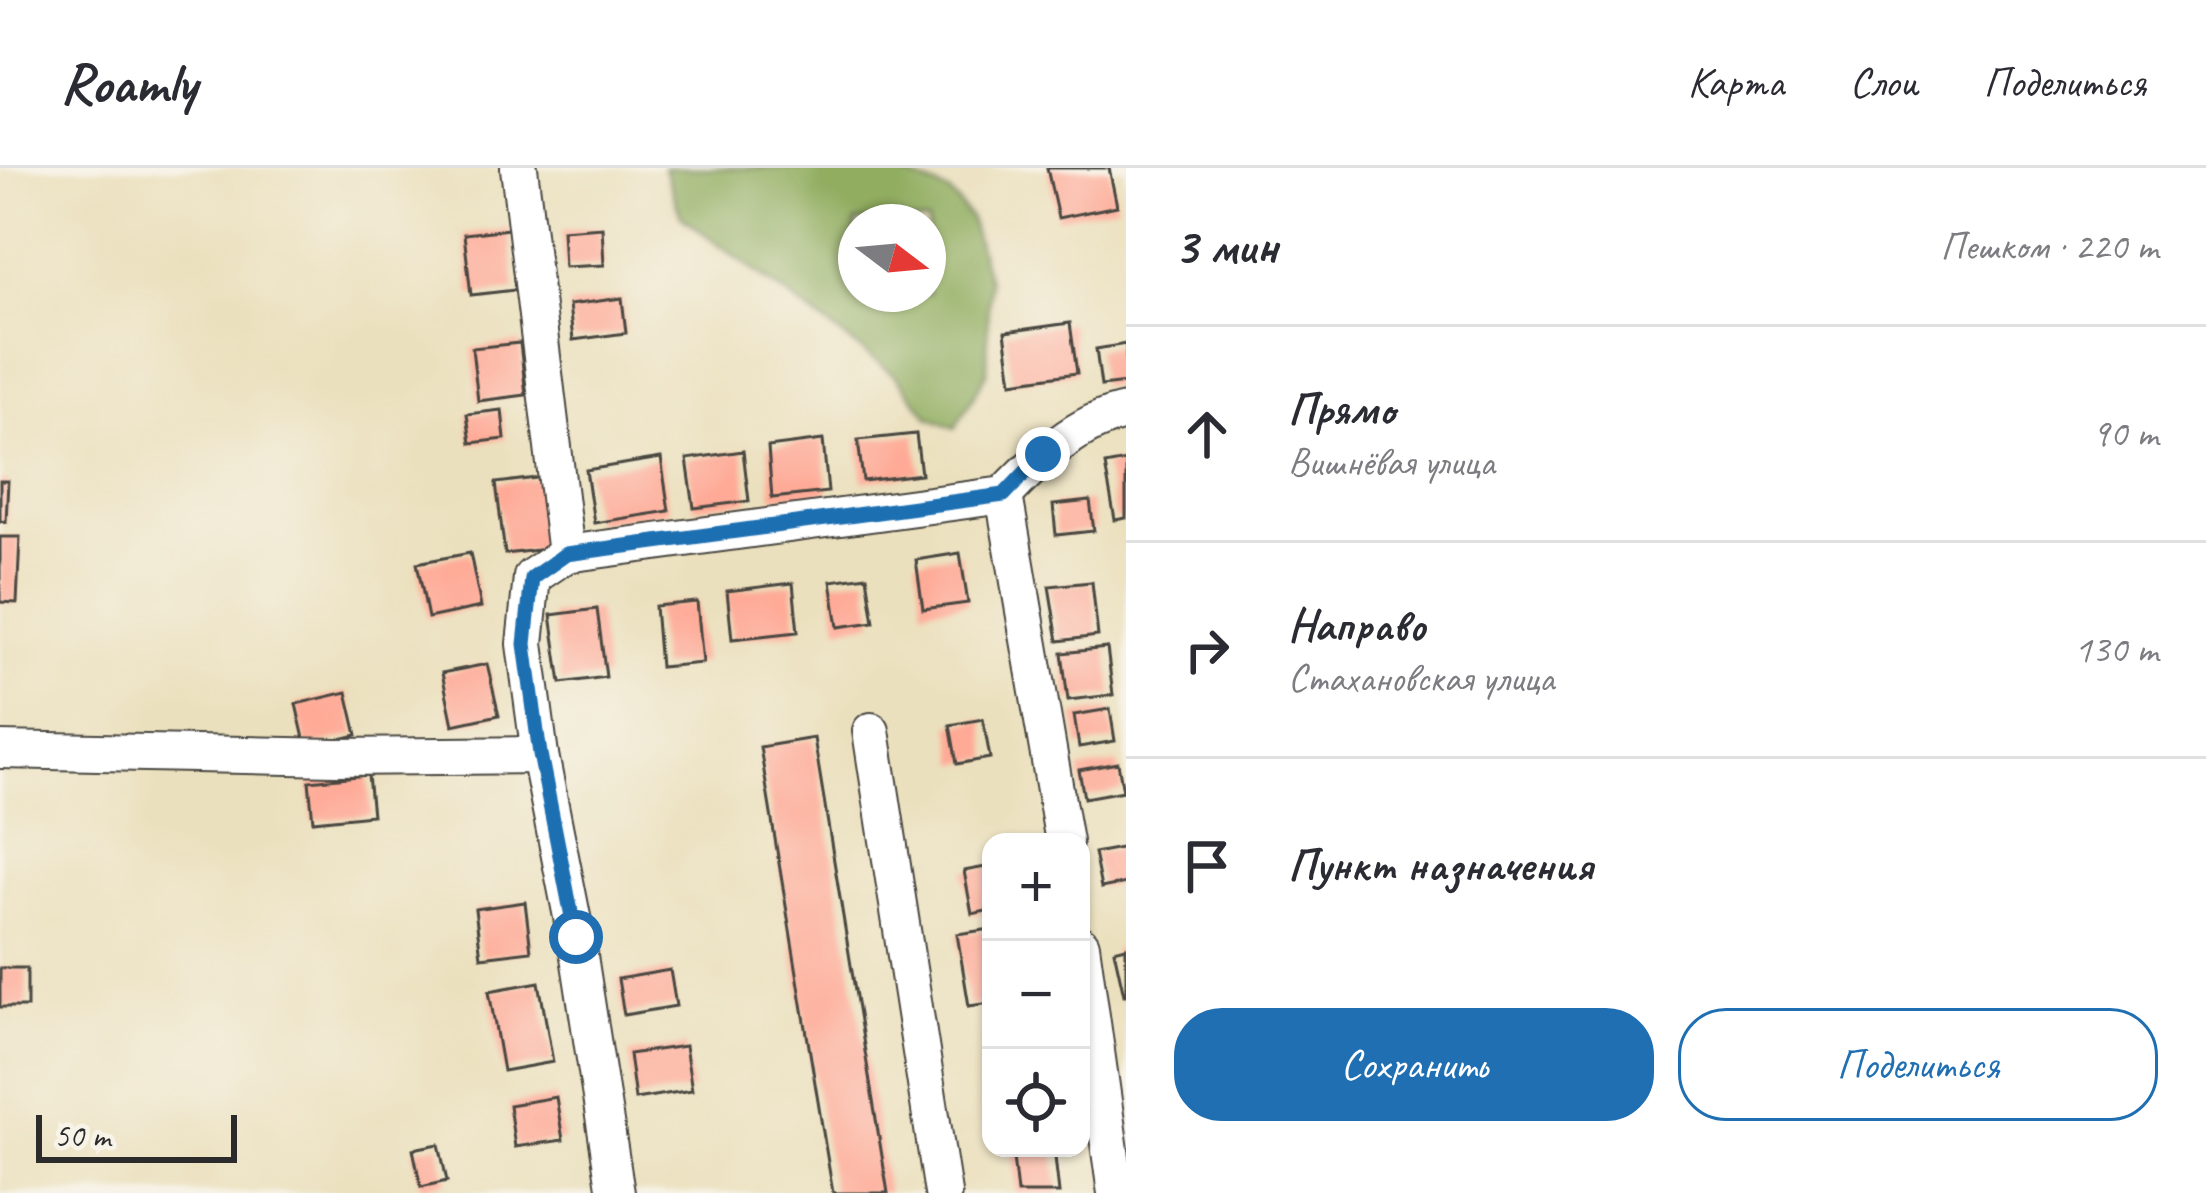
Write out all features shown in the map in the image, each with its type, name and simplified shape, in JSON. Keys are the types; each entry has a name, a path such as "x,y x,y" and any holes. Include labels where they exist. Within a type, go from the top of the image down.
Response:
{"street":[{"path":"519,168 566,554"},
{"path":"616,1193 576,937 540,754 525,644 532,578 566,554 1004,495 1043,454 1109,415 1126,412"},
{"path":"1004,495 1062,833"},
{"path":"871,731 943,1193"},
{"path":"0,749 336,757 540,754"},
{"path":"1090,1008 1116,1193"}],"green space":[{"path":"664,168 898,168 897,172 949,192 970,218 988,280 987,373 955,428 929,417 895,375 681,216"}],"building":[{"path":"1047,168 1109,168 1117,206 1058,218"},
{"path":"602,227 604,265 564,267 562,230"},
{"path":"509,229 515,290 471,295 464,234"},
{"path":"622,298 626,333 573,340 569,305"},
{"path":"1070,323 1077,373 1012,382 1005,332"},
{"path":"520,343 526,395 478,401 472,348"},
{"path":"1126,344 1126,383 1101,386 1096,349"},
{"path":"502,410 505,439 471,443 467,414"},
{"path":"916,434 921,474 863,481 858,440"},
{"path":"823,440 828,492 772,498 768,447"},
{"path":"743,451 749,501 694,508 687,459"},
{"path":"661,458 669,511 594,523 586,470"},
{"path":"1126,461 1126,518 1115,520 1105,465"},
{"path":"545,477 554,548 505,554 496,483"},
{"path":"0,481 8,481 6,522 0,521"},
{"path":"1090,501 1094,531 1056,535 1053,505"},
{"path":"0,537 20,537 17,603 0,602"},
{"path":"470,553 481,607 428,618 417,563"},
{"path":"960,553 968,603 923,609 916,560"},
{"path":"867,576 874,622 838,627 831,581"},
{"path":"1092,582 1098,636 1058,641 1049,586"},
{"path":"793,583 798,632 732,639 727,591"},
{"path":"697,602 703,663 660,667 655,606"},
{"path":"597,609 606,677 561,683 551,615"},
{"path":"1107,648 1113,695 1068,700 1062,653"},
{"path":"487,664 499,715 453,725 442,673"},
{"path":"347,692 357,735 306,747 296,704"},
{"path":"1110,709 1115,741 1079,747 1074,715"},
{"path":"983,719 990,758 957,764 950,725"},
{"path":"814,738 888,1193 833,1193 760,747"},
{"path":"1118,763 1123,791 1084,798 1079,770"},
{"path":"368,775 372,815 313,821 309,781"},
{"path":"1126,847 1126,883 1101,888 1094,853"},
{"path":"982,868 982,912 972,914 964,871"},
{"path":"525,902 531,951 481,957 475,909"},
{"path":"982,930 982,1004 969,1006 957,934"},
{"path":"1126,947 1126,995 1124,995 1114,950"},
{"path":"0,968 27,968 27,1007 0,1007"},
{"path":"670,970 676,1006 624,1015 618,979"},
{"path":"539,982 553,1062 503,1071 489,991"},
{"path":"685,1046 692,1090 635,1099 629,1054"},
{"path":"556,1097 563,1140 515,1147 509,1105"},
{"path":"439,1144 447,1181 421,1187 413,1149"},
{"path":"1013,1157 1055,1157 1059,1193 1017,1193"}],"route":[{"path":"576,937 540,754 525,644 532,578 566,554 1004,495 1043,454"}]}
